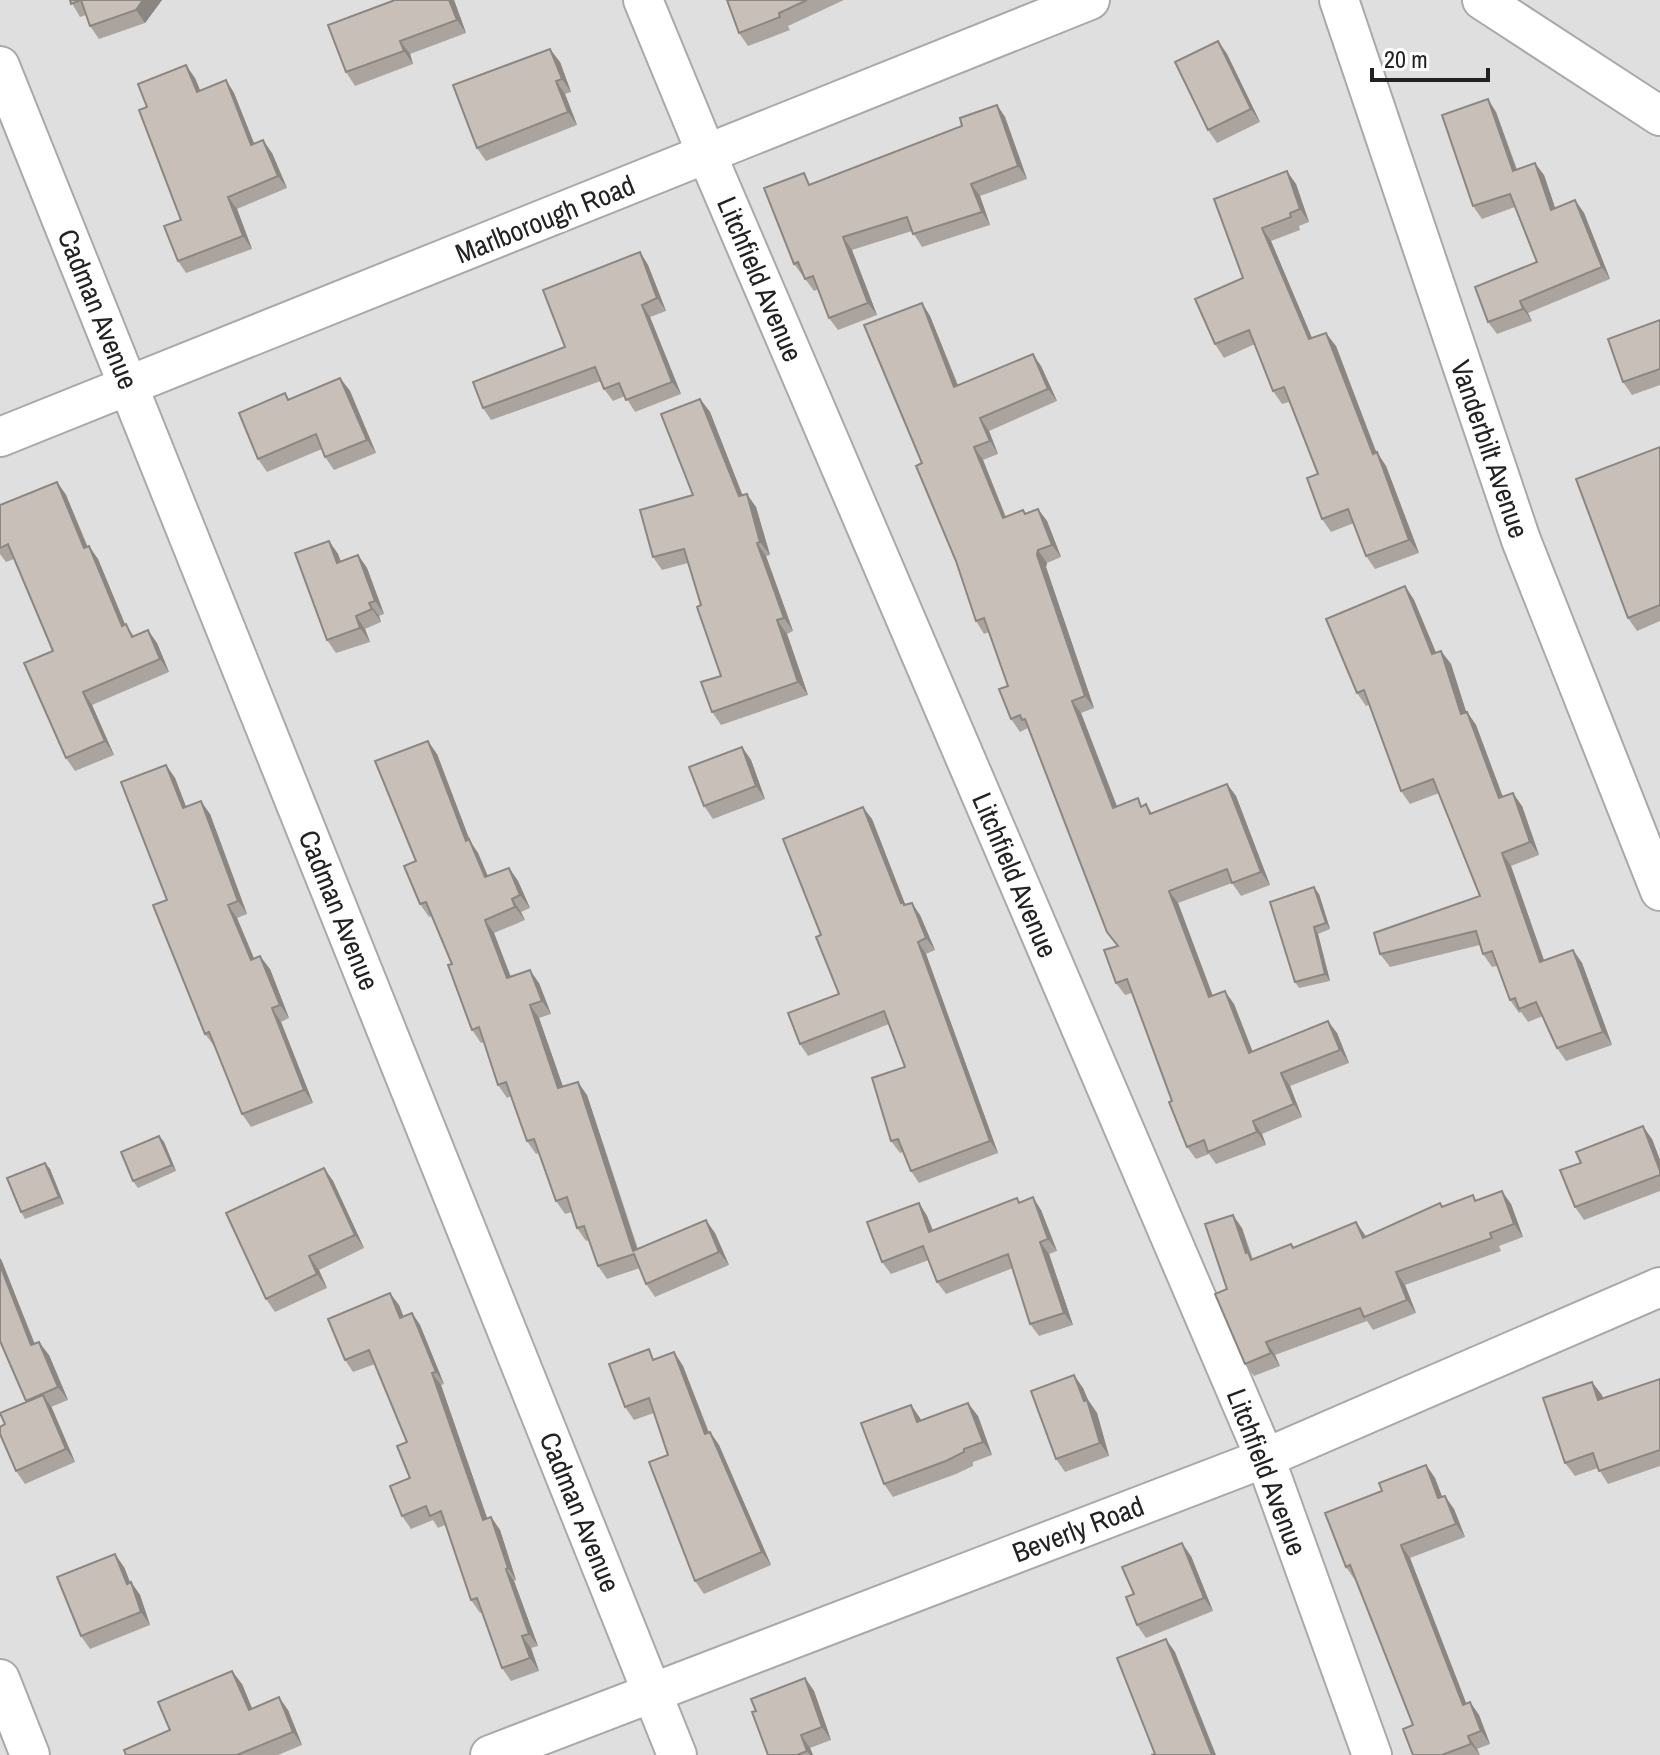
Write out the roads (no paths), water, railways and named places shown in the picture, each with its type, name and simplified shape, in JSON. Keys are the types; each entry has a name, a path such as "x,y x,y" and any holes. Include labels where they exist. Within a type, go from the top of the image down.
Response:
{"street":[{"name":"Litchfield Avenue","path":"643,0 1265,1458 1372,1755"},
{"name":"Marlborough Road","path":"0,437 1090,0"},
{"name":"Vanderbilt Avenue","path":"1339,0 1521,540 1660,891"},
{"path":"1482,0 1660,116"},
{"name":"Cadman Avenue","path":"0,66 677,1755"},
{"name":"Beverly Road","path":"490,1755 1265,1458 1660,1287"},
{"path":"0,1679 30,1755"}]}
